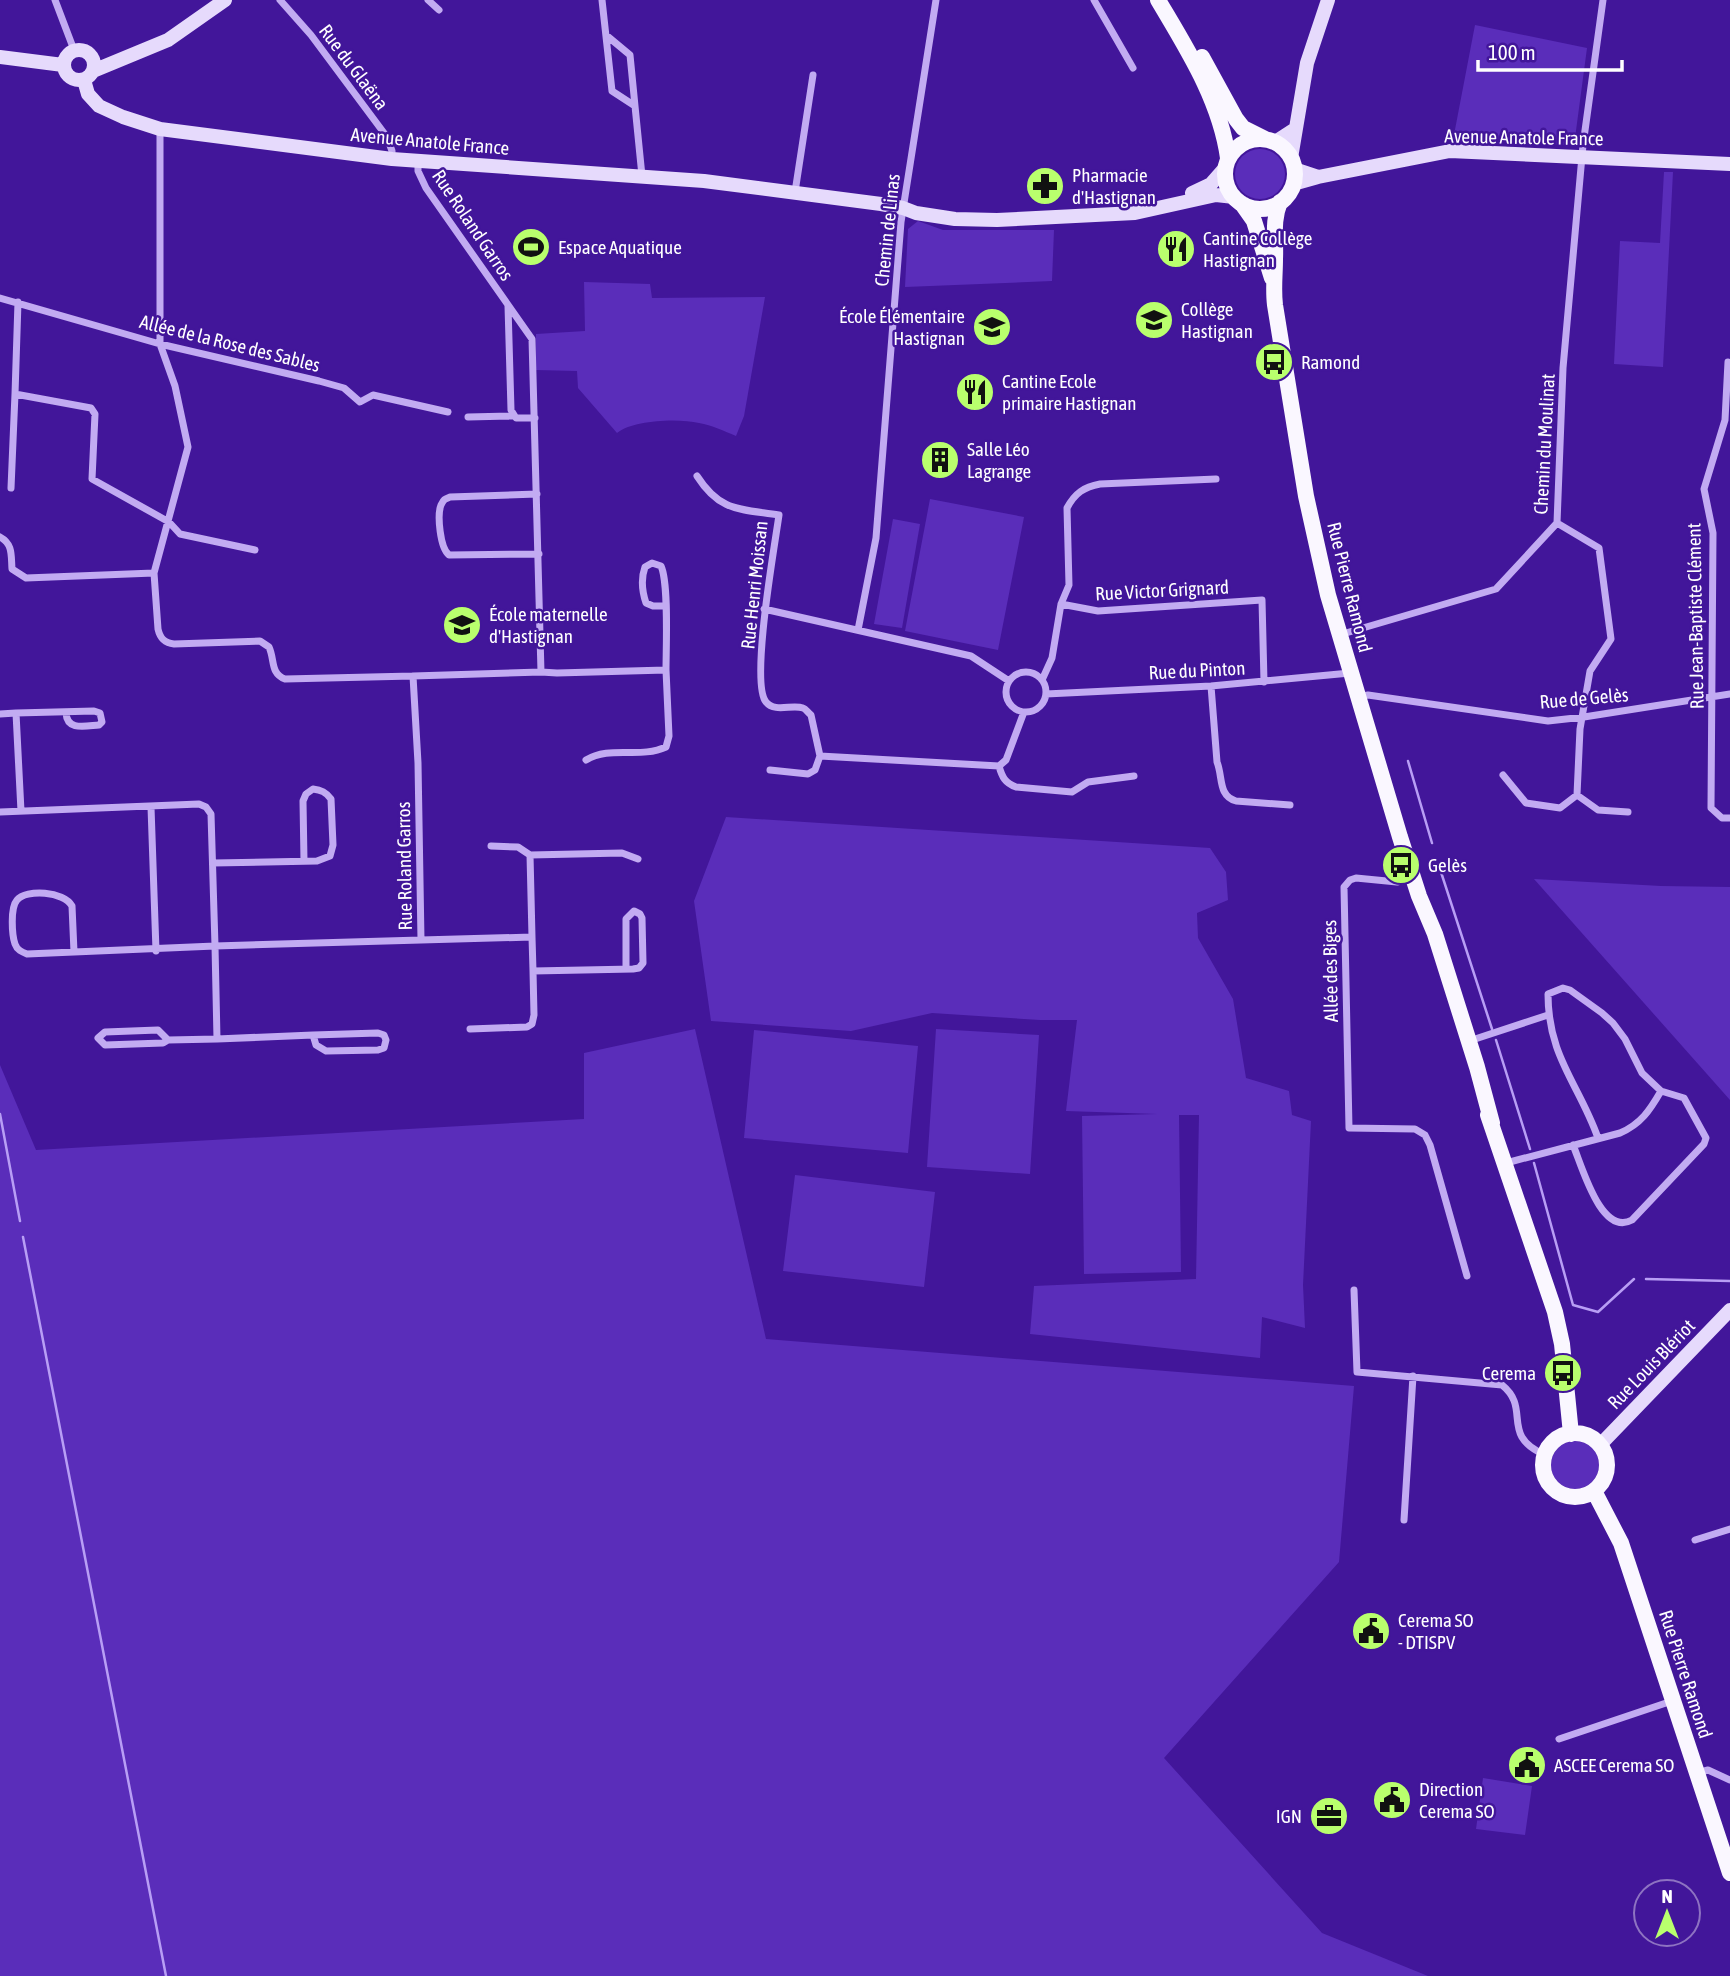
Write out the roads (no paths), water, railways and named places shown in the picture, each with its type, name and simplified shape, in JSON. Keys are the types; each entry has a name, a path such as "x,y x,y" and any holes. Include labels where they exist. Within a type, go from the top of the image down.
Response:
{"main road":[{"path":"1157,0 1202,79 1214,106 1227,162 1225,178 1238,201 1262,208 1280,202 1293,170 1283,147 1243,128 1236,119 1169,0"},
{"path":"1227,162 1235,149 1244,142 1255,139 1271,141"},
{"name":"Rue Pierre Ramond","path":"1238,201 1254,221 1272,281 1306,496 1339,635 1413,878 1435,934 1492,1123 1555,1312 1562,1344 1571,1434"},
{"name":"Rue Pierre Ramond","path":"1272,281 1275,258 1274,222 1280,202"},
{"name":"Rue Pierre Ramond","path":"1419,896 1426,936 1469,1070 1492,1123"},
{"path":"1571,1434 1582,1434 1600,1444 1607,1464 1602,1483 1594,1491 1577,1497 1559,1493 1551,1486 1545,1476 1545,1455 1555,1440 1571,1434"},
{"name":"Rue Pierre Ramond","path":"1594,1491 1621,1543 1730,1873"}],"street":[{"path":"55,0 74,50"},
{"path":"90,69 84,50 74,50 66,56 63,65 70,78 90,69 108,58 133,55 175,36 225,0"},
{"name":"Rue du Glaëna","path":"280,0 312,36 387,137 392,159"},
{"path":"428,0 439,10"},
{"path":"602,0 612,91 635,106"},
{"name":"Chemin de Linas","path":"858,630 876,538 903,208 936,0"},
{"path":"1094,0 1133,68"},
{"path":"1293,170 1295,128 1307,63 1328,0"},
{"name":"Chemin du Moulinat","path":"1339,635 1496,589 1557,523 1563,368 1583,157 1603,0"},
{"path":"606,35 630,55 642,176"},
{"path":"0,57 63,65"},
{"name":"Avenue Anatole France","path":"90,69 88,94 99,106 160,129 392,159 704,181 903,208 916,214 956,219 997,220 1135,213 1216,195 1238,201"},
{"path":"795,192 813,75"},
{"path":"1271,141 1295,128"},
{"path":"160,129 160,344 175,386 188,447 154,573 159,635 166,643 260,640 270,647 273,668 285,679 666,670"},
{"name":"Avenue Anatole France","path":"1293,170 1318,177 1450,151 1730,164"},
{"name":"Rue Roland Garros","path":"418,161 418,171 426,188 532,339 541,672"},
{"name":"Avenue Anatole France","path":"903,208 917,205 975,212 1135,205 1205,188 1227,162"},
{"name":"Allée de la Rose des Sables","path":"0,298 160,344 320,380 344,388 360,402 373,395 449,412"},
{"path":"11,488 18,302"},
{"name":"Rue Roland Garros","path":"508,306 510,410 513,416"},
{"name":"Rue Jean-Baptiste Clément","path":"1728,362 1725,420 1704,489 1713,533 1711,808 1722,818 1730,818"},
{"path":"15,394 90,408 96,414 92,480 169,522 180,534 255,550"},
{"path":"468,417 535,418"},
{"name":"Rue Henri Moissan","path":"697,476 712,497 738,509 779,515 764,609 761,689 766,703 774,707 803,708 811,715 820,755"},
{"path":"1042,680 1028,672 1017,674 1009,681 1006,694 1008,700 1016,709 1024,712 1041,706 1046,694 1042,680 1052,658 1061,604 1069,585 1067,508 1072,499 1084,487 1100,484 1216,480"},
{"path":"537,494 450,497 445,499 440,508 442,546 449,555 539,554"},
{"path":"1503,775 1526,803 1560,808 1577,794 1580,729 1590,671 1611,639 1599,548 1557,523"},
{"path":"0,537 8,542 11,550 12,569 26,578 154,573"},
{"path":"586,760 597,753 655,752 666,747 669,736 664,573 661,566 652,563 645,567 642,573 643,594 646,603 665,606"},
{"name":"Rue Victor Grignard","path":"1061,604 1098,611 1262,600 1264,682"},
{"path":"764,609 971,656 1009,681"},
{"name":"Rue du Pinton","path":"1046,694 1211,686 1350,673"},
{"name":"Rue Roland Garros","path":"74,952 421,940 418,763 413,676"},
{"path":"1211,686 1217,762 1223,793 1227,798 1236,801 1290,805"},
{"name":"Rue de Gelès","path":"1357,698 1368,695 1548,721 1584,718 1730,694"},
{"path":"769,770 808,774 816,770 820,755 999,766 1006,761 1024,712"},
{"path":"0,714 16,713 66,713 100,713 102,722 99,725 76,727 66,718 66,713"},
{"path":"16,713 21,811"},
{"path":"999,766 1002,778 1016,787 1072,792 1088,782 1134,776"},
{"path":"213,863 317,861 330,856 331,799 321,790 313,789 306,794 303,801 303,861"},
{"path":"1577,794 1598,810 1628,812"},
{"path":"0,812 199,804 206,807 211,814 217,1039"},
{"path":"151,807 156,950"},
{"path":"491,846 518,847 530,855 622,853 638,859"},
{"path":"470,1029 527,1027 532,1024 534,1015 530,855"},
{"name":"Allée des Biges","path":"1413,878 1397,882 1356,878 1344,887 1349,1128 1415,1129 1424,1135 1430,1145 1467,1276"},
{"path":"55,894 69,901 72,906 74,952 27,954 17,948 14,942 13,908 16,901 27,895 55,894"},
{"path":"533,971 639,968 643,963 642,919 640,914 634,911 626,919 626,968"},
{"path":"421,940 532,937"},
{"path":"1573,1145 1601,1211 1613,1220 1623,1223 1632,1220 1706,1139 1684,1098 1661,1091 1642,1073 1625,1039 1613,1023 1570,990 1563,988 1548,994 1548,1014 1559,1057 1598,1138"},
{"path":"1469,1041 1548,1014"},
{"path":"168,1040 158,1030 105,1032 99,1034 98,1038 104,1045 163,1043 168,1040 217,1039 313,1035 378,1033 384,1035 386,1040 384,1048 378,1050 326,1051 320,1049 313,1035"},
{"path":"1506,1164 1620,1133 1638,1123 1647,1114 1661,1091"},
{"path":"1354,1290 1357,1371 1502,1385 1510,1392 1516,1405 1517,1430 1522,1440 1545,1455"},
{"name":"Rue Louis Blériot","path":"1600,1444 1730,1310"},
{"path":"1405,1520 1413,1377"},
{"path":"1695,1540 1730,1529"},
{"path":"1559,1739 1672,1701"},
{"path":"1697,1773 1708,1770 1730,1780"}],"waterway":[{"path":"1408,761 1432,843"},
{"path":"1440,869 1492,1029"},
{"path":"1496,1040 1530,1149"},
{"path":"0,1114 20,1221"},
{"path":"1534,1163 1573,1305 1598,1312 1634,1279"},
{"path":"23,1237 166,1976"},
{"path":"1646,1279 1730,1281"}],"place":[{"name":"Pharmacie d'Hastignan","path":"1045,186"},
{"name":"Espace Aquatique","path":"531,247"},
{"name":"Cantine Collège Hastignan","path":"1176,249"},
{"name":"Collège Hastignan","path":"1154,320"},
{"name":"École Élémentaire Hastignan","path":"992,327"},
{"name":"Ramond","path":"1274,362"},
{"name":"Cantine Ecole primaire Hastignan","path":"975,392"},
{"name":"Salle Léo Lagrange","path":"940,460"},
{"name":"École maternelle d'Hastignan","path":"462,625"},
{"name":"Gelès","path":"1401,865"},
{"name":"Cerema","path":"1563,1373"},
{"name":"Cerema SO - DTISPV","path":"1371,1631"},
{"name":"ASCEE Cerema SO","path":"1527,1765"},
{"name":"Direction Cerema SO","path":"1392,1800"},
{"name":"IGN","path":"1329,1816"}]}
